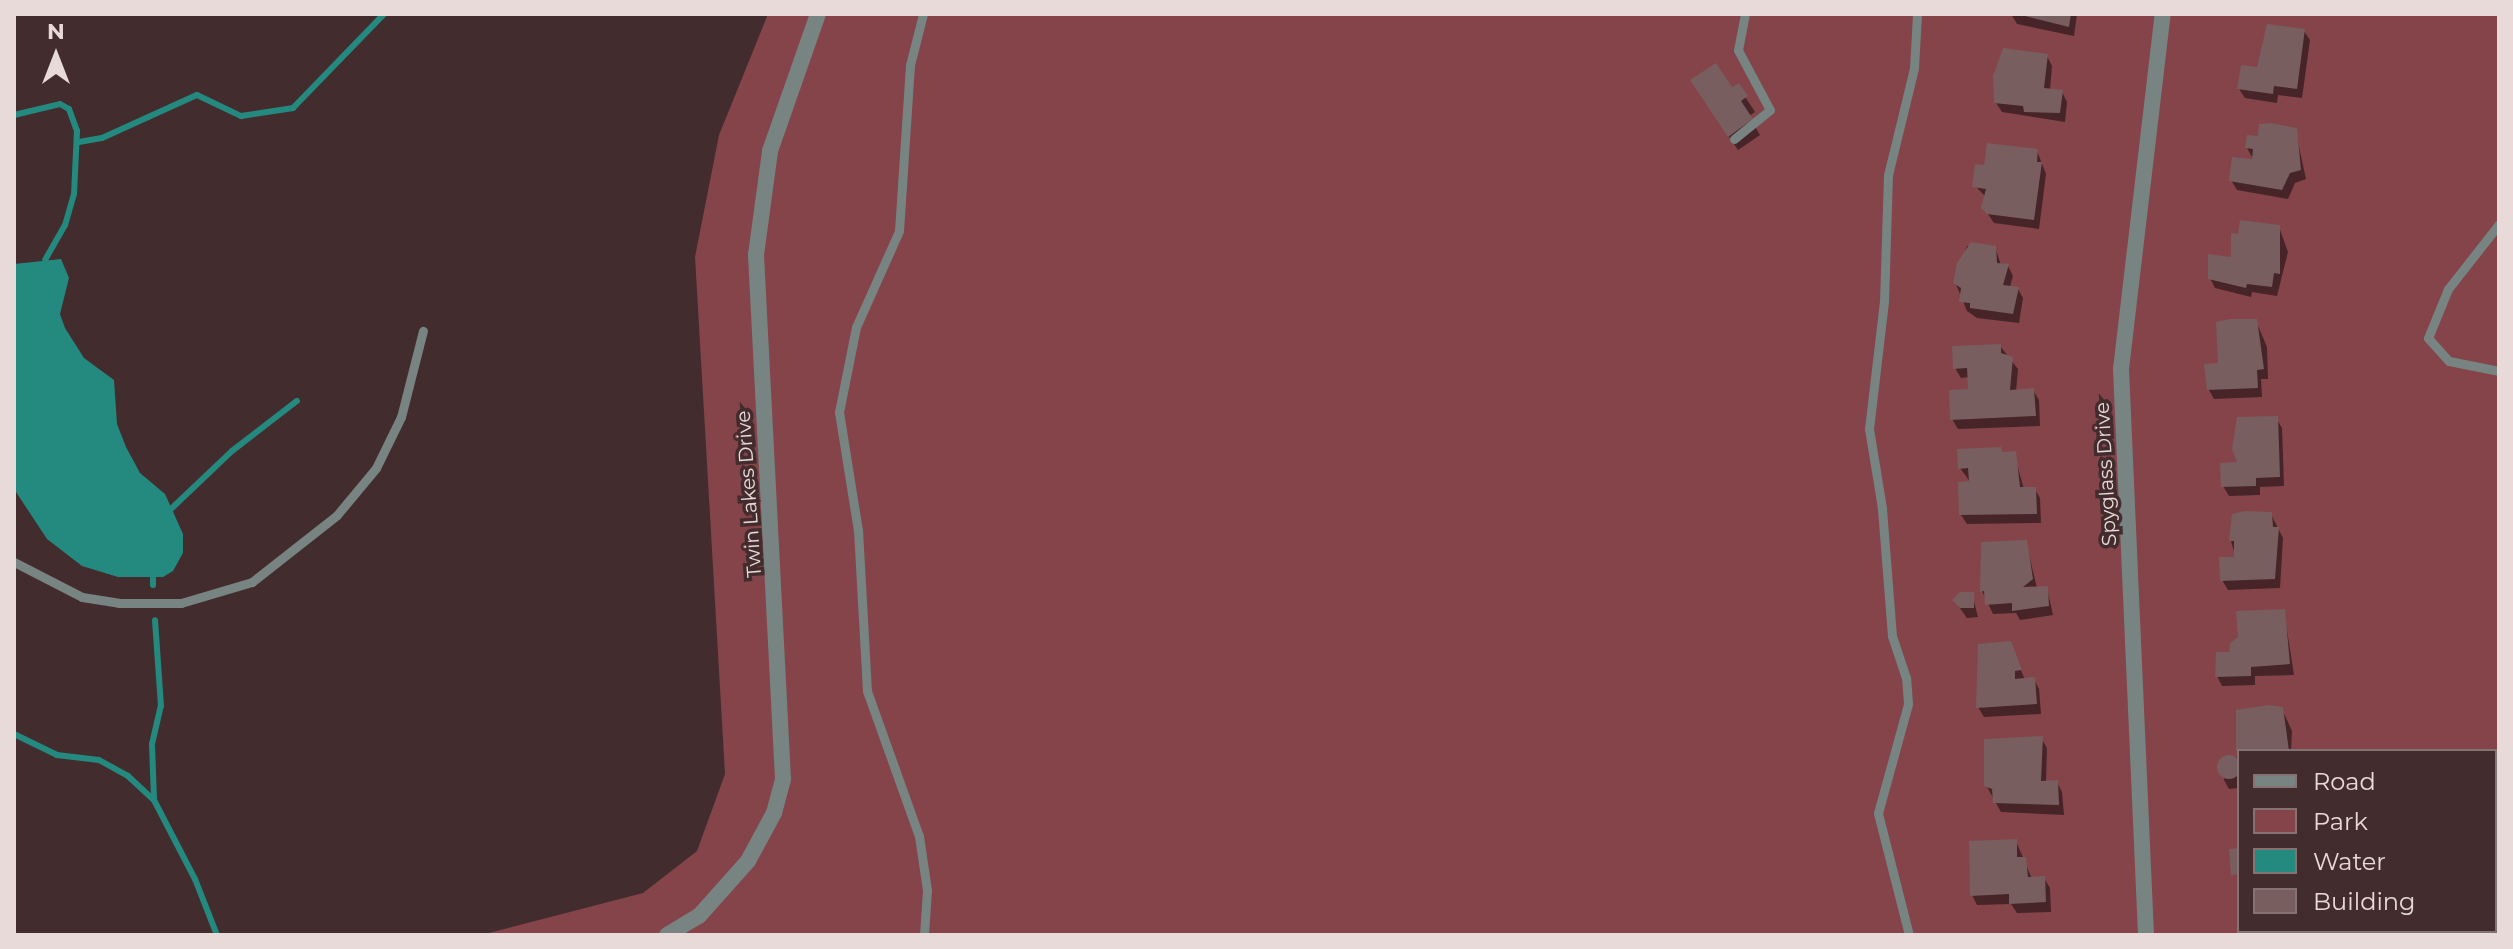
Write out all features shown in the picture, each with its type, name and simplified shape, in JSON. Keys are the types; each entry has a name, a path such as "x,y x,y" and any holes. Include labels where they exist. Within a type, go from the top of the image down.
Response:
{"street":[{"name":"Twin Lakes Drive","path":"667,935 699,916 748,861 774,813 783,779 757,241 773,141 818,14"},
{"name":"Spyglass Drive","path":"2146,935 2121,369 2163,14"}],"lane":[{"path":"923,14 910,65 899,231 856,327 839,412 855,503 867,691 919,836 927,890 924,935"},
{"path":"1734,139 1770,110 1738,50 1745,14"},
{"path":"1909,935 1878,813 1908,704 1906,678 1892,636 1882,508 1869,429 1884,302 1888,175 1914,68 1917,14"},
{"path":"2499,224 2440,302 2428,338 2449,361 2499,371"},
{"path":"14,562 68,592 119,603 181,603 252,582 337,515 376,468 401,417 423,331"}],"green space":[{"path":"768,14 2499,14 2499,935 481,935 643,893 697,851 725,774 695,257 719,135"}],"water":[{"path":"61,259 69,278 60,314 65,328 84,358 114,380 117,424 126,447 140,473 165,494 183,534 183,553 173,571 163,577 118,577 82,566 47,539 14,489 14,264"}],"building":[{"path":"2017,14 2071,14 2069,27"},
{"path":"2267,24 2305,29 2297,89 2274,86 2273,94 2237,89 2241,65 2257,67"},
{"path":"2003,48 2048,54 2044,88 2063,90 2060,113 2024,112 2023,106 1994,103 1993,76"},
{"path":"1716,63 1732,87 1739,83 1748,96 1741,101 1753,119 1728,137 1690,80"},
{"path":"2259,124 2297,128 2301,170 2290,173 2282,190 2229,181 2232,157 2252,159 2253,149 2245,148 2247,135 2258,136"},
{"path":"1987,143 2038,149 2037,162 2042,162 2034,220 1987,214 1981,208 1986,189 1972,187 1975,164 1984,165"},
{"path":"2240,220 2280,225 2280,274 2274,273 2272,287 2247,284 2246,288 2208,279 2208,254 2231,257 2231,233 2238,234"},
{"path":"1971,242 1996,246 1997,263 2009,264 2003,285 2019,287 2013,314 1970,308 1970,303 1959,302 1961,288 1953,283 1957,263"},
{"path":"2257,319 2264,369 2257,370 2258,388 2207,390 2204,364 2218,363 2216,322"},
{"path":"2001,344 2001,353 2013,357 2010,390 2034,388 2036,416 1950,420 1949,390 1968,389 1967,368 1953,369 1952,346"},
{"path":"2278,416 2280,477 2256,478 2256,486 2221,487 2220,463 2237,462 2232,449 2237,417"},
{"path":"2001,447 2002,452 2016,451 2020,487 2036,487 2037,514 1959,515 1958,482 1969,481 1968,468 1958,469 1957,449"},
{"path":"2272,512 2273,527 2279,527 2275,579 2220,581 2219,557 2234,557 2234,541 2229,541 2232,514"},
{"path":"2027,540 2033,579 2023,587 2048,586 2049,606 2012,611 2012,603 1985,605 1984,591 1980,592 1981,542"},
{"path":"1960,592 1974,592 1974,608 1960,608 1952,600"},
{"path":"2285,609 2290,664 2251,667 2251,676 2215,677 2216,652 2229,652 2230,643 2238,637 2236,611"},
{"path":"2011,641 2022,670 2015,671 2015,679 2035,677 2037,704 1976,708 1978,644"},
{"path":"2269,705 2283,707 2289,749 2236,751 2236,710"},
{"path":"2043,736 2041,781 2058,780 2059,805 1993,803 1992,789 1984,786 1984,739"},
{"path":"2220,758 2237,758 2237,776 2229,779 2220,776 2217,767"},
{"path":"2017,839 2017,857 2026,857 2028,877 2045,876 2046,902 2009,904 2009,894 1970,896 1969,841"},
{"path":"2237,848 2237,874 2231,875 2229,849"},
{"path":"2245,933 2304,933 2304,935"}],"waterway":[{"path":"79,142 102,138 197,95 241,116 293,108 384,14"},
{"path":"14,115 60,104 69,109 77,131 74,194 65,225 45,260"},
{"path":"171,509 232,451 297,401"},
{"path":"153,578 153,585"},
{"path":"154,799 152,744 161,706 155,620"},
{"path":"14,734 57,755 99,760 128,776 154,800 195,879 217,935"}]}
